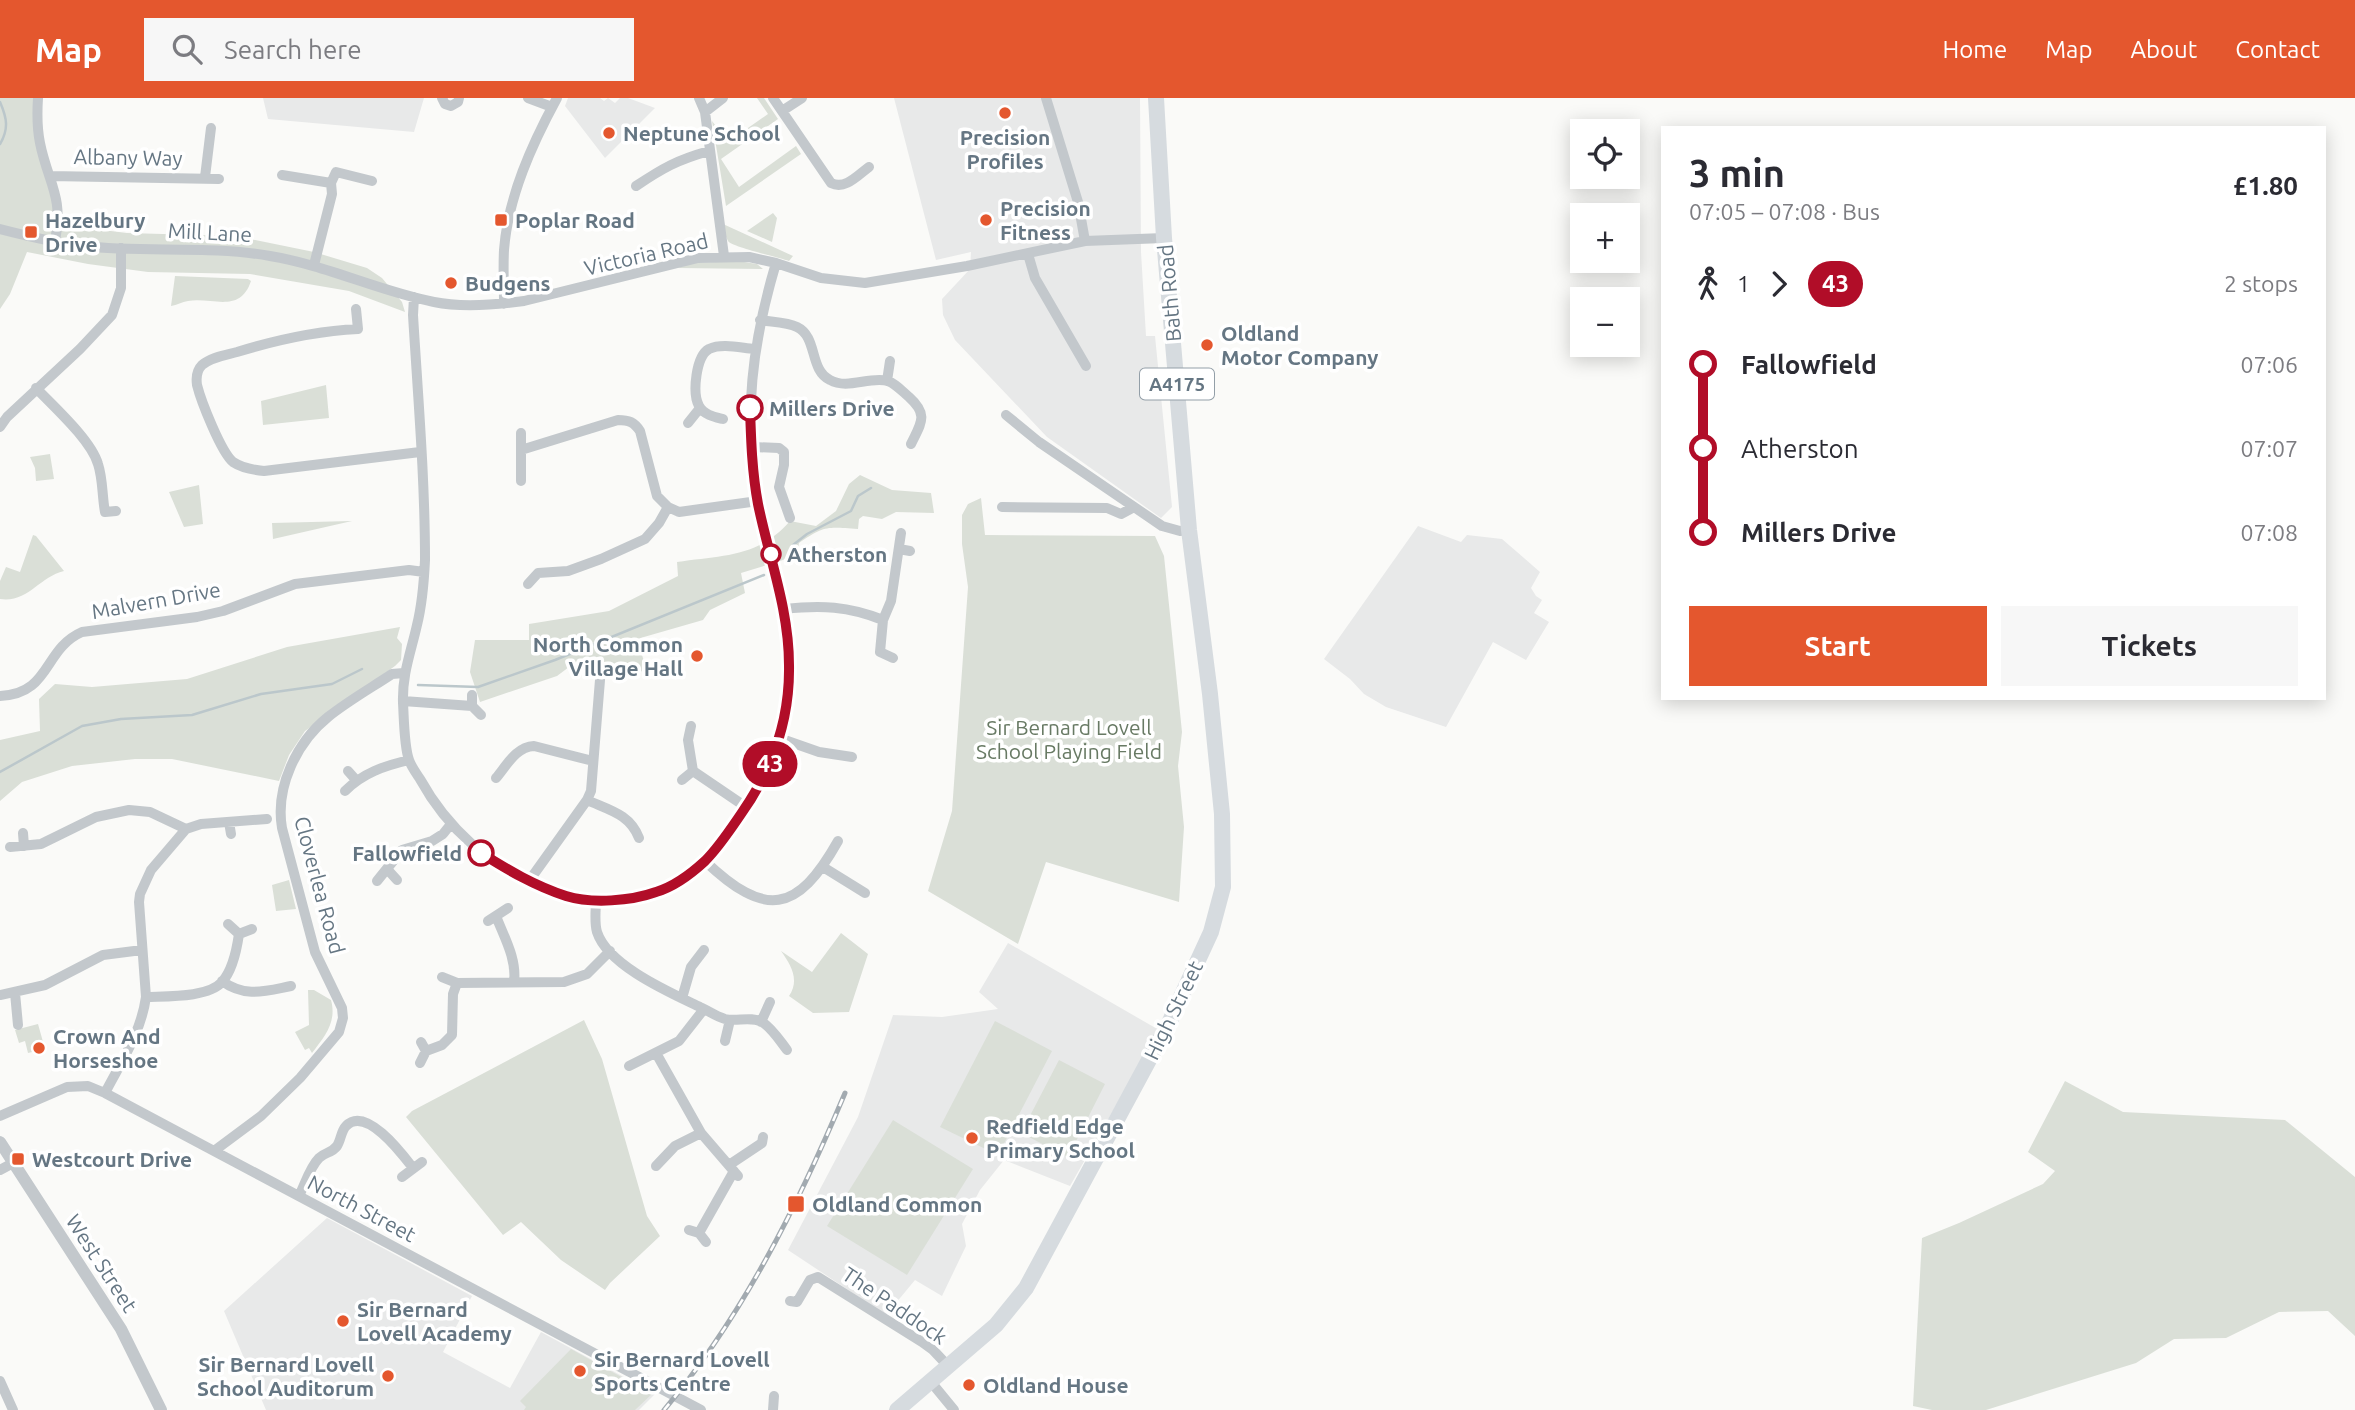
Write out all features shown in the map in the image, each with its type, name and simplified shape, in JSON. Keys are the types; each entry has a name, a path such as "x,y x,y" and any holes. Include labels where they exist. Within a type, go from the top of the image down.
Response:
{"main road":[{"name":"Bath Road","path":"1156,98 1164,238 1189,530"},
{"name":"High Street","path":"897,1410 996,1325 1026,1288 1170,1021 1211,932 1223,887 1222,814 1189,530"}],"street":[{"path":"38,98 37,118 41,144 57,193 59,217 55,241"},
{"path":"442,98 445,104 451,106 458,102 459,98"},
{"path":"504,304 504,251 508,220 521,177 555,102 528,98"},
{"path":"699,98 705,111 724,256"},
{"path":"705,111 723,98"},
{"path":"773,98 831,183 837,186 845,185 869,167"},
{"path":"782,111 802,98"},
{"path":"1046,98 1078,202 1085,241"},
{"name":"Albany Way","path":"205,177 211,128"},
{"path":"636,186 668,165 709,151"},
{"path":"314,265 335,172 372,181"},
{"name":"Albany Way","path":"50,176 219,179"},
{"path":"282,176 331,183"},
{"name":"Mill Lane","path":"5,231 84,246 268,255 314,265 414,297"},
{"name":"Victoria Road","path":"414,297 465,305 504,304 573,290 669,264 724,256 749,257 821,278 865,283 1085,241 1164,238"},
{"path":"0,427 36,388 80,349 112,315 121,288 121,248"},
{"path":"1028,254 1035,278 1086,366"},
{"path":"414,297 425,572 418,623 404,673 403,701 409,760 433,803 481,853 529,881 569,897 596,900 626,898 656,892 675,883 705,861 746,807 765,774 779,738 787,701 789,666 784,610 758,501 751,447 750,404 754,349 776,263"},
{"path":"356,309 358,329 316,332 264,344 204,363 199,369 197,384 222,447 232,461 243,467 264,471 420,452"},
{"path":"760,320 797,326 804,332 817,366 828,380 852,384 887,381 902,391 922,412 921,424 911,444"},
{"path":"723,419 706,414 700,408 696,384 702,354 719,346 754,349"},
{"path":"887,381 890,361"},
{"path":"36,388 95,456 105,512 116,511"},
{"path":"688,423 700,408"},
{"path":"1006,415 1039,442 1162,526 1180,531 1189,530"},
{"path":"521,450 618,421 634,423 640,431 657,496 668,507 679,512 758,501"},
{"path":"521,433 521,481"},
{"path":"751,447 779,448 784,452 779,487 790,518"},
{"path":"1020,494 1020,507"},
{"path":"528,584 538,572 568,571 645,539 668,507"},
{"path":"1002,507 1107,508 1121,514 1134,507"},
{"path":"893,658 877,654 883,620 905,550 901,533"},
{"name":"Malvern Drive","path":"0,696 23,692 33,687 61,647 71,637 82,632 197,617 223,611 295,584 408,570 425,572"},
{"path":"784,610 805,607 858,610 883,620"},
{"path":"883,620 895,610"},
{"name":"Cloverlea Road","path":"214,1151 261,1116 300,1078 339,1031 343,1018 342,1008 315,952 282,828 280,815 284,784 300,750 319,725 392,674 404,673"},
{"path":"529,881 591,791 593,761 603,708 600,680"},
{"path":"472,695 472,706"},
{"path":"403,701 472,706 481,715"},
{"path":"691,726 685,740 693,771 746,807"},
{"path":"779,738 819,752 852,757"},
{"path":"496,778 504,760 527,747 534,746 593,761"},
{"path":"345,791 356,780 381,767 409,760"},
{"path":"348,771 356,780"},
{"path":"682,780 693,771"},
{"path":"587,800 624,817 634,826 639,838"},
{"path":"10,847 41,844 96,817 129,810 150,812 186,829"},
{"path":"104,1093 138,1031 146,998 140,894 151,870 186,829 201,824 267,819"},
{"path":"229,822 231,834"},
{"path":"377,881 402,850 432,841 443,834 451,824"},
{"path":"23,833 24,846"},
{"path":"705,861 727,882 762,900 779,900 794,896 809,883 823,867 838,841"},
{"path":"823,867 865,893"},
{"path":"387,869 397,880"},
{"path":"596,900 597,932 610,951 649,983 716,1016 730,1020 761,1021 773,1031 787,1050"},
{"path":"508,908 492,918 513,959 516,969 514,982"},
{"path":"228,924 239,934"},
{"path":"239,934 252,929"},
{"path":"146,998 200,993 222,982 239,934"},
{"path":"0,995 45,985 103,955 142,950"},
{"path":"682,998 691,967 704,950"},
{"path":"442,977 457,983 564,982 587,974 610,951"},
{"path":"222,982 246,993 290,986"},
{"path":"420,1062 424,1047 442,1045 452,1035 453,994 457,983"},
{"path":"15,993 18,1025"},
{"path":"761,1021 770,1002"},
{"path":"629,1066 678,1041 704,1009"},
{"path":"725,1041 730,1020"},
{"path":"656,1054 701,1133 734,1171"},
{"name":"North Street","path":"0,1116 67,1087 88,1086 697,1408"},
{"path":"299,1196 317,1160 332,1152 345,1127 350,1123 368,1124 387,1135 418,1165 402,1177"},
{"path":"656,1166 675,1146 701,1133"},
{"path":"706,1242 694,1231 734,1171 762,1143 762,1137"},
{"name":"West Street","path":"0,1142 121,1329 161,1410"},
{"path":"0,1170 13,1163"},
{"name":"The Paddock","path":"790,1301 797,1302 810,1280 818,1277 922,1342 949,1367"},
{"path":"0,1381 13,1410"},
{"path":"932,1382 954,1410"},
{"path":"773,1410 774,1396"}],"shaded area":[{"path":"263,98 424,98 414,132 268,119"},
{"name":"Neptune School","path":"568,98 600,98 604,101 608,98 615,103 620,98 628,98 655,108 605,158 565,106"},
{"path":"894,98 1140,98 1141,252 1146,336 1155,336 1172,507 1161,518 1047,437 955,340 943,315 942,299 970,269 971,252 936,260"},
{"path":"1418,526 1461,542 1467,535 1502,539 1540,572 1531,588 1542,600 1534,613 1549,622 1526,660 1493,642 1446,727 1386,707 1364,694 1324,659"},
{"name":"Redfield Edge Primary School","path":"1008,943 1159,1030 1070,1186 1004,1160 980,1190 962,1224 966,1246 942,1296 915,1280 886,1315 788,1250 858,1117 893,1015 942,1017 998,1009 979,992"},
{"name":"Sir Bernard Lovell Academy","path":"327,1218 472,1296 443,1352 510,1388 541,1332 655,1394 639,1410 266,1410 224,1311"}],"green space":[{"path":"0,98 34,98 52,194 54,224 127,233 235,236 314,252 367,268 382,278 402,302 405,312 349,291 250,274 148,272 27,252 10,294 0,309"},
{"path":"757,98 764,98 778,119 721,159 739,187 796,146 801,154 726,206 712,121 728,142 768,114"},
{"path":"773,213 777,218 772,242 747,231"},
{"path":"723,224 793,256 789,261 731,243 727,239"},
{"path":"738,261 757,264 763,269 677,268 694,263"},
{"path":"175,276 251,281 246,291 233,301 197,300 171,306"},
{"path":"326,385 329,418 263,425 261,401"},
{"path":"50,454 54,479 36,481 35,468 30,457"},
{"path":"860,475 892,490 931,493 934,513 896,512 882,519 863,516 859,519 858,529 821,530 799,543 798,549 783,560 741,573 745,593 710,610 703,620 637,639 647,671 605,673 585,663 569,667 557,676 480,702 470,672 475,640 529,640 529,624 609,611 678,576 677,562 724,556 752,548 778,533 790,521 816,526 836,511 849,484"},
{"path":"199,485 203,524 184,527 169,492"},
{"name":"Sir Bernard Lovell School Playing Field","path":"981,498 985,535 1155,536 1164,556 1182,732 1178,766 1184,827 1179,902 1046,862 1018,944 928,891 952,811 968,587 962,544 962,515 968,504"},
{"path":"352,521 273,539 272,523"},
{"path":"33,535 64,571 47,578 18,597 0,599 0,581 6,567 20,572"},
{"path":"400,627 397,638 402,644 401,660 305,731 289,755 279,781 172,759 135,759 72,766 22,782 0,801 0,740 40,731 39,699 55,684 92,687 187,679 287,647"},
{"path":"289,880 296,909 276,911 272,885"},
{"path":"841,933 868,954 849,1012 813,1013 789,996 794,978 781,951 812,972"},
{"path":"308,990 314,990 331,1000 332,1008 329,1028 312,1053 309,1048 305,1050 295,1032 309,1025"},
{"path":"584,1020 602,1059 647,1216 660,1236 605,1290 561,1260 521,1222 503,1235 406,1117 412,1111"},
{"path":"995,1021 1052,1051 998,1155 940,1127"},
{"path":"38,1024 45,1049 28,1053 25,1041 19,1043 15,1030"},
{"path":"1059,1060 1105,1084 1068,1157 1021,1133"},
{"path":"2065,1081 2123,1112 2285,1120 2355,1177 2355,1336 2328,1311 2279,1312 2226,1338 2174,1339 2136,1363 1986,1410 1932,1410 1913,1406 1922,1238 2043,1184 2055,1171 2028,1152"},
{"path":"893,1120 973,1169 907,1275 827,1226"},
{"name":"Sir Bernard Lovell Sports Centre","path":"571,1349 652,1394 635,1410 524,1410 526,1407 520,1401"}],"waterway":[{"path":"0,102 6,123 0,144"},
{"path":"790,551 793,545 807,534 851,511 858,496 871,488"},
{"path":"418,685 478,687 555,660 764,575"},
{"path":"0,772 82,726 121,719 192,715 261,694 332,684 362,669"}],"railway":[{"path":"664,1410 693,1374 744,1298 788,1218 845,1093"}],"bus line":[{"name":"43","path":"481,853 513,874 569,897 596,900 656,892 675,883 705,861 723,840 760,785 779,738 787,701 789,666 784,610 753,470 750,408"}],"place":[{"name":"Precision Profiles","path":"1005,113"},
{"name":"Neptune School","path":"609,133"},
{"name":"Poplar Road","path":"501,220"},
{"name":"Precision Fitness","path":"986,220"},
{"name":"Hazelbury Drive","path":"31,232"},
{"name":"Budgens","path":"451,283"},
{"name":"Oldland Motor Company","path":"1207,345"},
{"name":"Millers Drive","path":"750,408"},
{"name":"Atherston","path":"771,554"},
{"name":"North Common Village Hall","path":"697,656"},
{"name":"Fallowfield","path":"481,853"},
{"name":"Crown And Horseshoe","path":"39,1048"},
{"name":"Redfield Edge Primary School","path":"972,1138"},
{"name":"Westcourt Drive","path":"18,1159"},
{"name":"Oldland Common","path":"796,1204"},
{"name":"Sir Bernard Lovell Academy","path":"343,1321"},
{"name":"Sir Bernard Lovell Sports Centre","path":"580,1371"},
{"name":"Sir Bernard Lovell School Auditorum","path":"388,1376"},
{"name":"Oldland House","path":"969,1385"}]}
